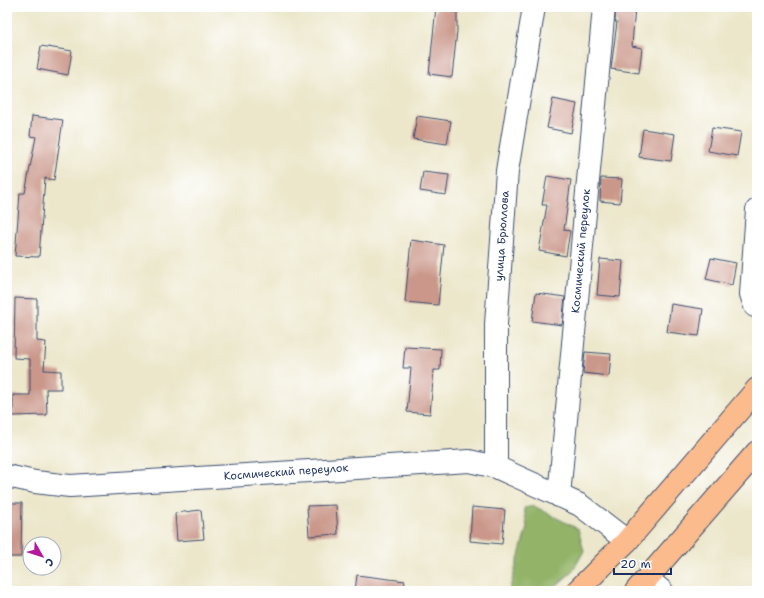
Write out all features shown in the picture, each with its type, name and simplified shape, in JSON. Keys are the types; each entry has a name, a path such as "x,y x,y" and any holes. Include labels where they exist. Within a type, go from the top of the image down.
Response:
{"highway":[{"path":"577,591 627,540 757,389"},
{"path":"649,587 757,452"}],"street":[{"name":"улица Брюллова","path":"496,467 496,324 507,171 534,7"},
{"name":"Космический переулок","path":"560,496 604,7"},
{"path":"757,210 750,294 755,306 757,306"},
{"name":"Космический переулок","path":"7,476 34,482 70,486 469,461 496,467 580,505 627,540"}],"green space":[{"path":"534,506 578,529 584,551 572,572 550,591 509,591 527,527 524,508"}],"building":[{"path":"436,7 457,7 457,31 452,77 429,74"},
{"path":"616,7 635,7 632,46 642,48 639,73 611,69 617,22 615,22"},
{"path":"41,46 72,51 68,75 37,69"},
{"path":"553,99 577,104 571,133 547,128"},
{"path":"32,116 63,120 54,180 45,178 39,257 15,256 20,193 25,193 36,137 30,136"},
{"path":"417,116 451,121 447,144 413,139"},
{"path":"712,128 741,132 737,156 708,151"},
{"path":"643,129 675,134 671,161 639,157"},
{"path":"423,172 449,175 446,195 420,191"},
{"path":"547,176 571,180 564,230 570,231 566,256 539,251 547,205 542,205"},
{"path":"601,178 622,179 620,203 600,201"},
{"path":"411,240 444,245 438,305 405,302"},
{"path":"711,258 736,263 732,285 706,279"},
{"path":"600,259 623,261 620,297 597,295"},
{"path":"536,293 565,297 562,325 532,321"},
{"path":"15,298 37,299 37,341 46,342 44,370 61,371 61,389 46,389 47,415 13,416 13,395 30,395 30,359 14,358"},
{"path":"671,304 703,309 699,336 667,332"},
{"path":"405,347 441,349 440,370 434,370 430,414 407,412 411,368 403,368"},
{"path":"585,352 611,354 609,376 583,373"},
{"path":"7,503 22,503 21,557 7,557"},
{"path":"336,505 338,534 309,536 307,506"},
{"path":"472,507 505,510 502,544 470,541"},
{"path":"201,510 204,539 177,541 175,513"},
{"path":"357,575 405,581 404,591 355,591"}]}
